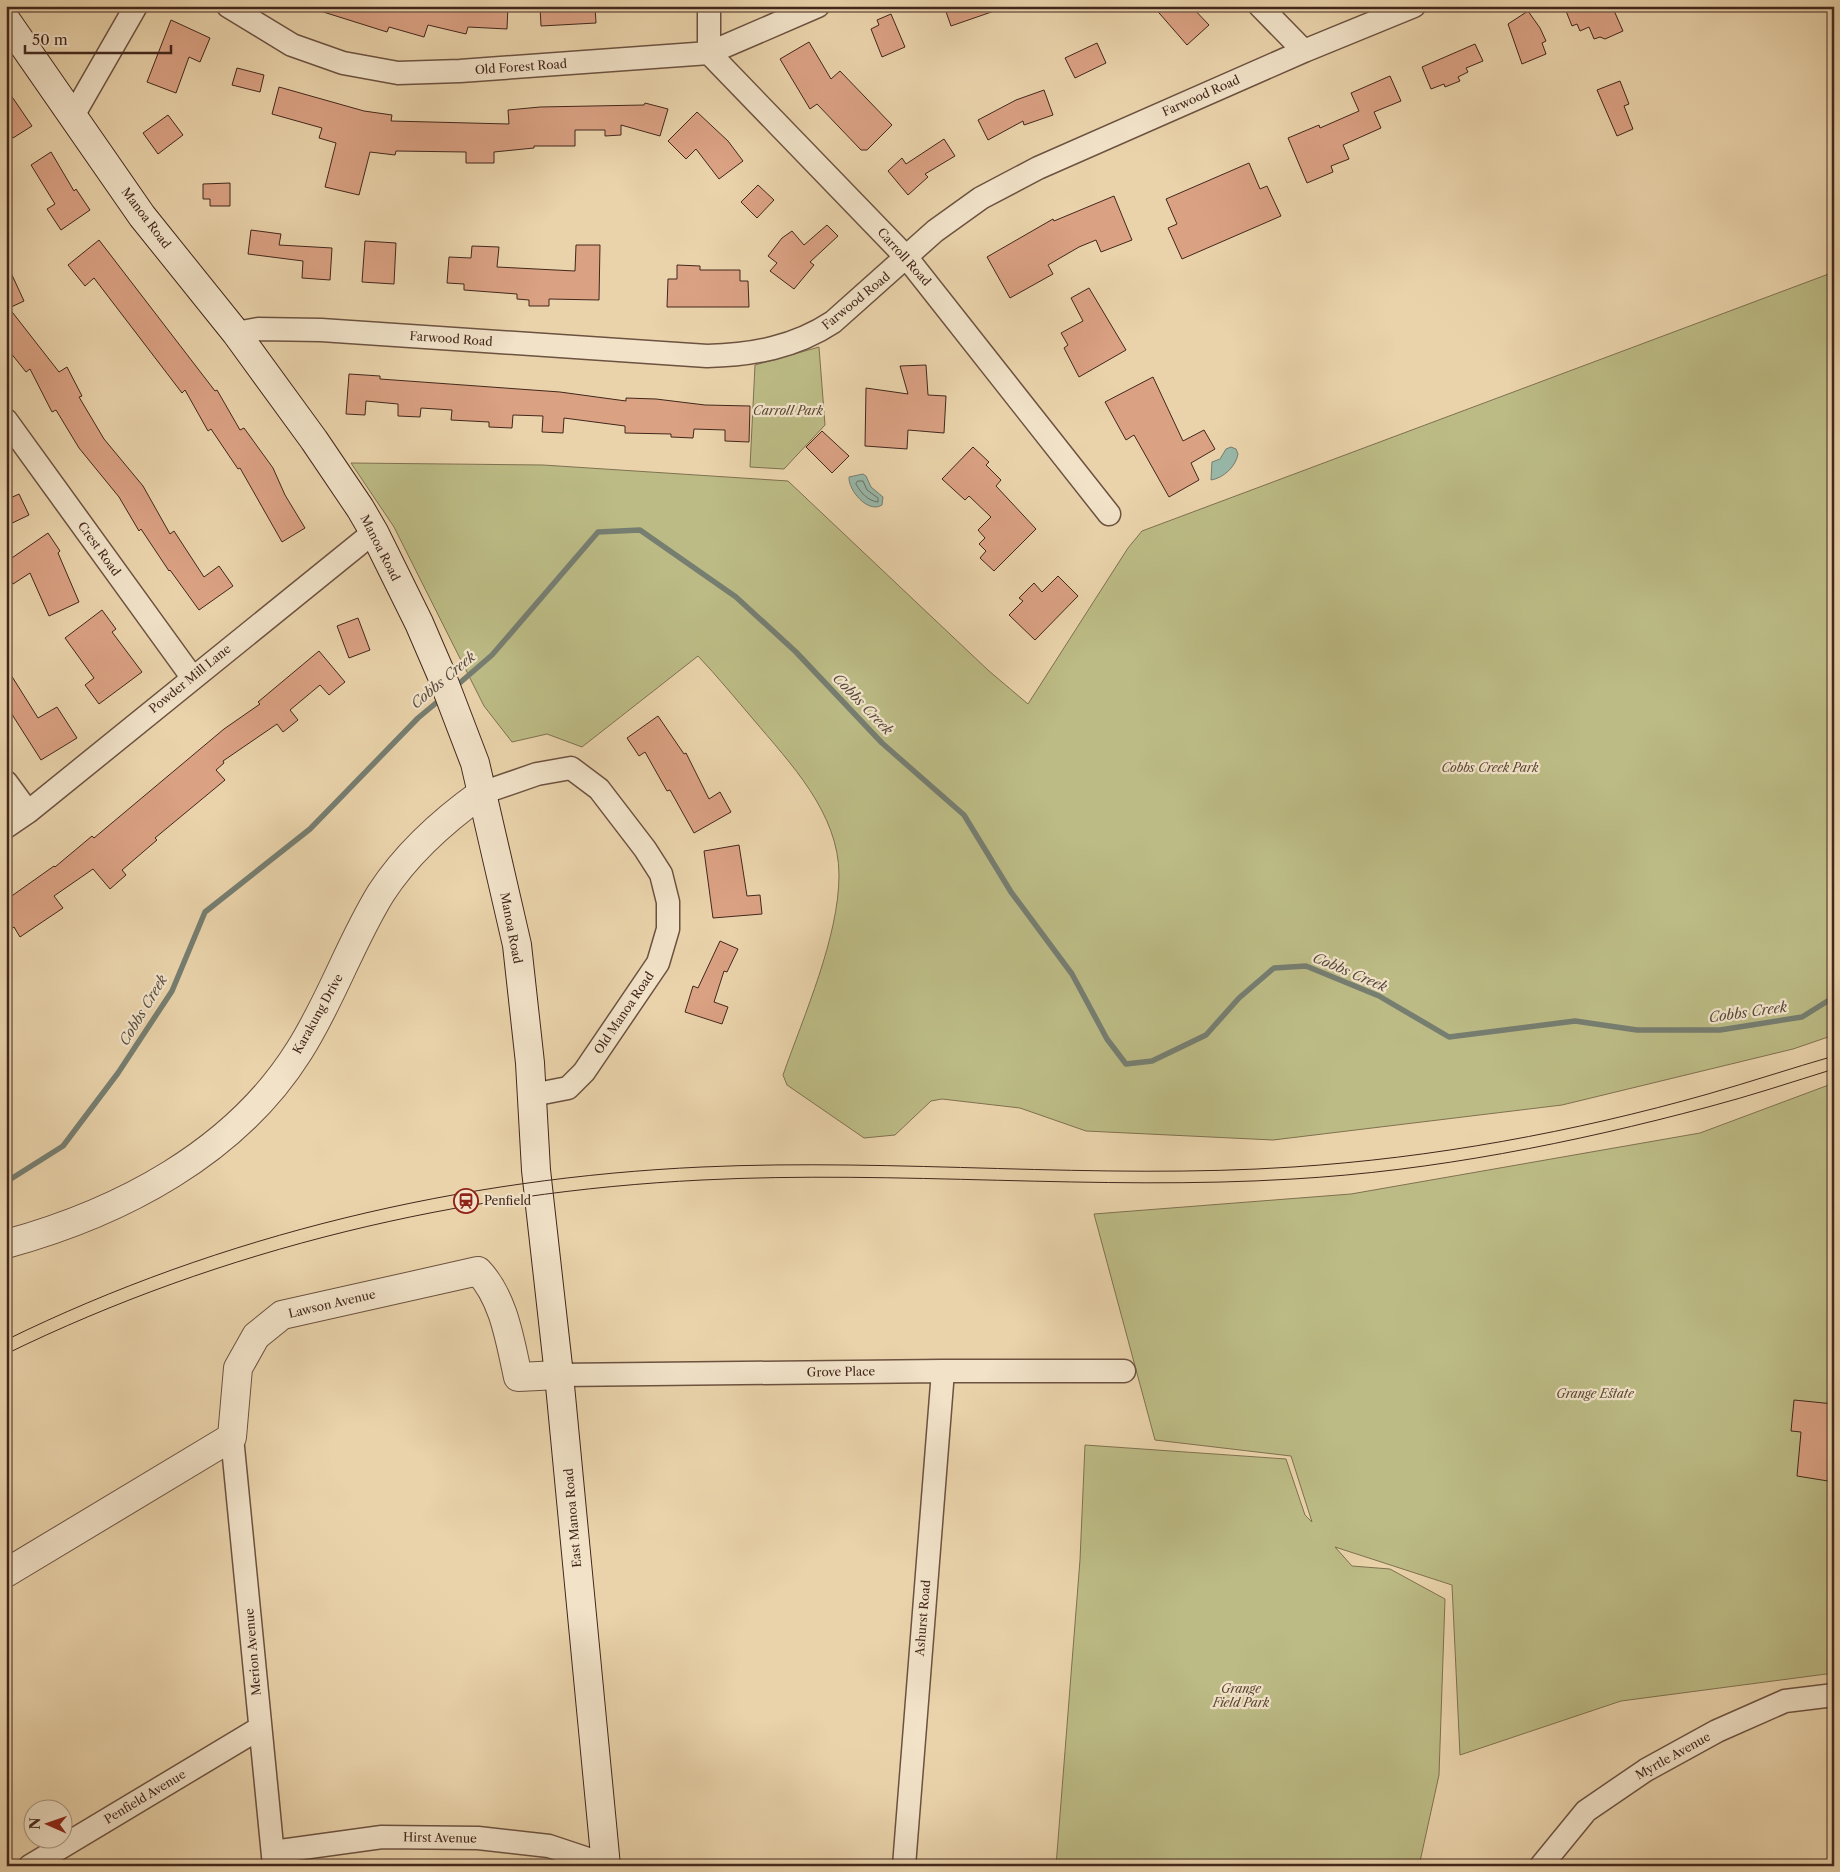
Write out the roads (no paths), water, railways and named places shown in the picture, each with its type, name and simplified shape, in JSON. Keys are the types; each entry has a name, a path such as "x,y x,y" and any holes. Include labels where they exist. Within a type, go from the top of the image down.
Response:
{"main road":[{"name":"Manoa Road","path":"6,20 74,114 142,216 236,333 314,440 374,532 441,674 475,763 516,945 532,1095 536,1170"},
{"name":"Karakung Drive","path":"6,1244 64,1226 145,1190 179,1170 240,1121 270,1088 299,1051 381,894 404,862 451,815 482,793"},
{"name":"East Manoa Road","path":"536,1170 559,1375 606,1865"},
{"name":"Lawson Avenue","path":"232,1437 238,1368 256,1336 282,1315 466,1272 478,1271 487,1281 498,1303 518,1377 559,1375"},
{"path":"6,1573 232,1437"}],"street":[{"path":"74,114 136,6"},
{"name":"Old Forest Road","path":"228,6 292,45 342,63 398,73 460,71 709,53 818,6"},
{"path":"709,6 709,53"},
{"path":"1260,6 1304,51"},
{"name":"Farwood Road","path":"236,333 267,329 321,330 674,354 737,355 766,350 814,335 834,322 935,231 981,198 1038,168 1304,51 1414,6"},
{"name":"Carroll Road","path":"709,53 907,258 1109,514"},
{"name":"Crest Road","path":"6,420 192,677"},
{"name":"Powder Mill Lane","path":"6,827 28,812 192,677 374,532"},
{"name":"Old Manoa Road","path":"482,793 557,768 571,768 599,789 609,802 661,874 668,902 668,929 658,963 584,1072 568,1088 532,1095"},
{"path":"6,782 28,812"},
{"name":"Ashurst Road","path":"904,1866 943,1371"},
{"name":"Grove Place","path":"559,1375 1124,1371"},
{"name":"Merion Avenue","path":"232,1437 274,1859"},
{"name":"Myrtle Avenue","path":"1541,1866 1586,1811 1646,1770 1718,1731 1785,1701 1834,1695"},
{"name":"Penfield Avenue","path":"30,1866 260,1728"},
{"name":"Hirst Avenue","path":"274,1859 382,1837 478,1838 549,1846 606,1865"}],"water":[{"path":"1231,447 1236,449 1238,454 1235,463 1225,474 1211,480 1212,462 1220,459 1226,449"},
{"path":"863,474 866,476 871,487 883,497 882,505 877,507 865,504 855,494 849,477"}],"waterway":[{"name":"Cobbs Creek","path":"455,687 492,655 598,532 640,530 736,597 796,652 882,743 964,815 1011,892 1072,974 1107,1039 1126,1064 1152,1061 1206,1035 1239,998 1274,968 1306,966 1379,996 1449,1037 1575,1021 1637,1030 1720,1030 1802,1017 1834,997"},
{"name":"Cobbs Creek","path":"6,1182 63,1146 118,1073 172,991 205,912 310,829 418,718 442,698"}],"tram line":[{"path":"6,1340 88,1303 172,1270 258,1242 345,1218 433,1199 522,1184 612,1173 702,1167 776,1165 1145,1171 1219,1170 1345,1163 1450,1150 1606,1120 1708,1094 1834,1056"},
{"path":"6,1354 88,1317 172,1284 258,1256 345,1232 433,1212 522,1197 702,1180 776,1178 924,1178 1145,1183 1219,1182 1345,1175 1502,1154 1606,1132 1724,1103 1834,1069"}],"place":[{"name":"Penfield","path":"466,1201"}],"park label":[{"name":"Carroll Park","path":"788,411"},
{"name":"Cobbs Creek Park","path":"1490,768"},
{"name":"Grange Estate","path":"1595,1394"},
{"name":"Grange Field Park","path":"1241,1696"}]}
